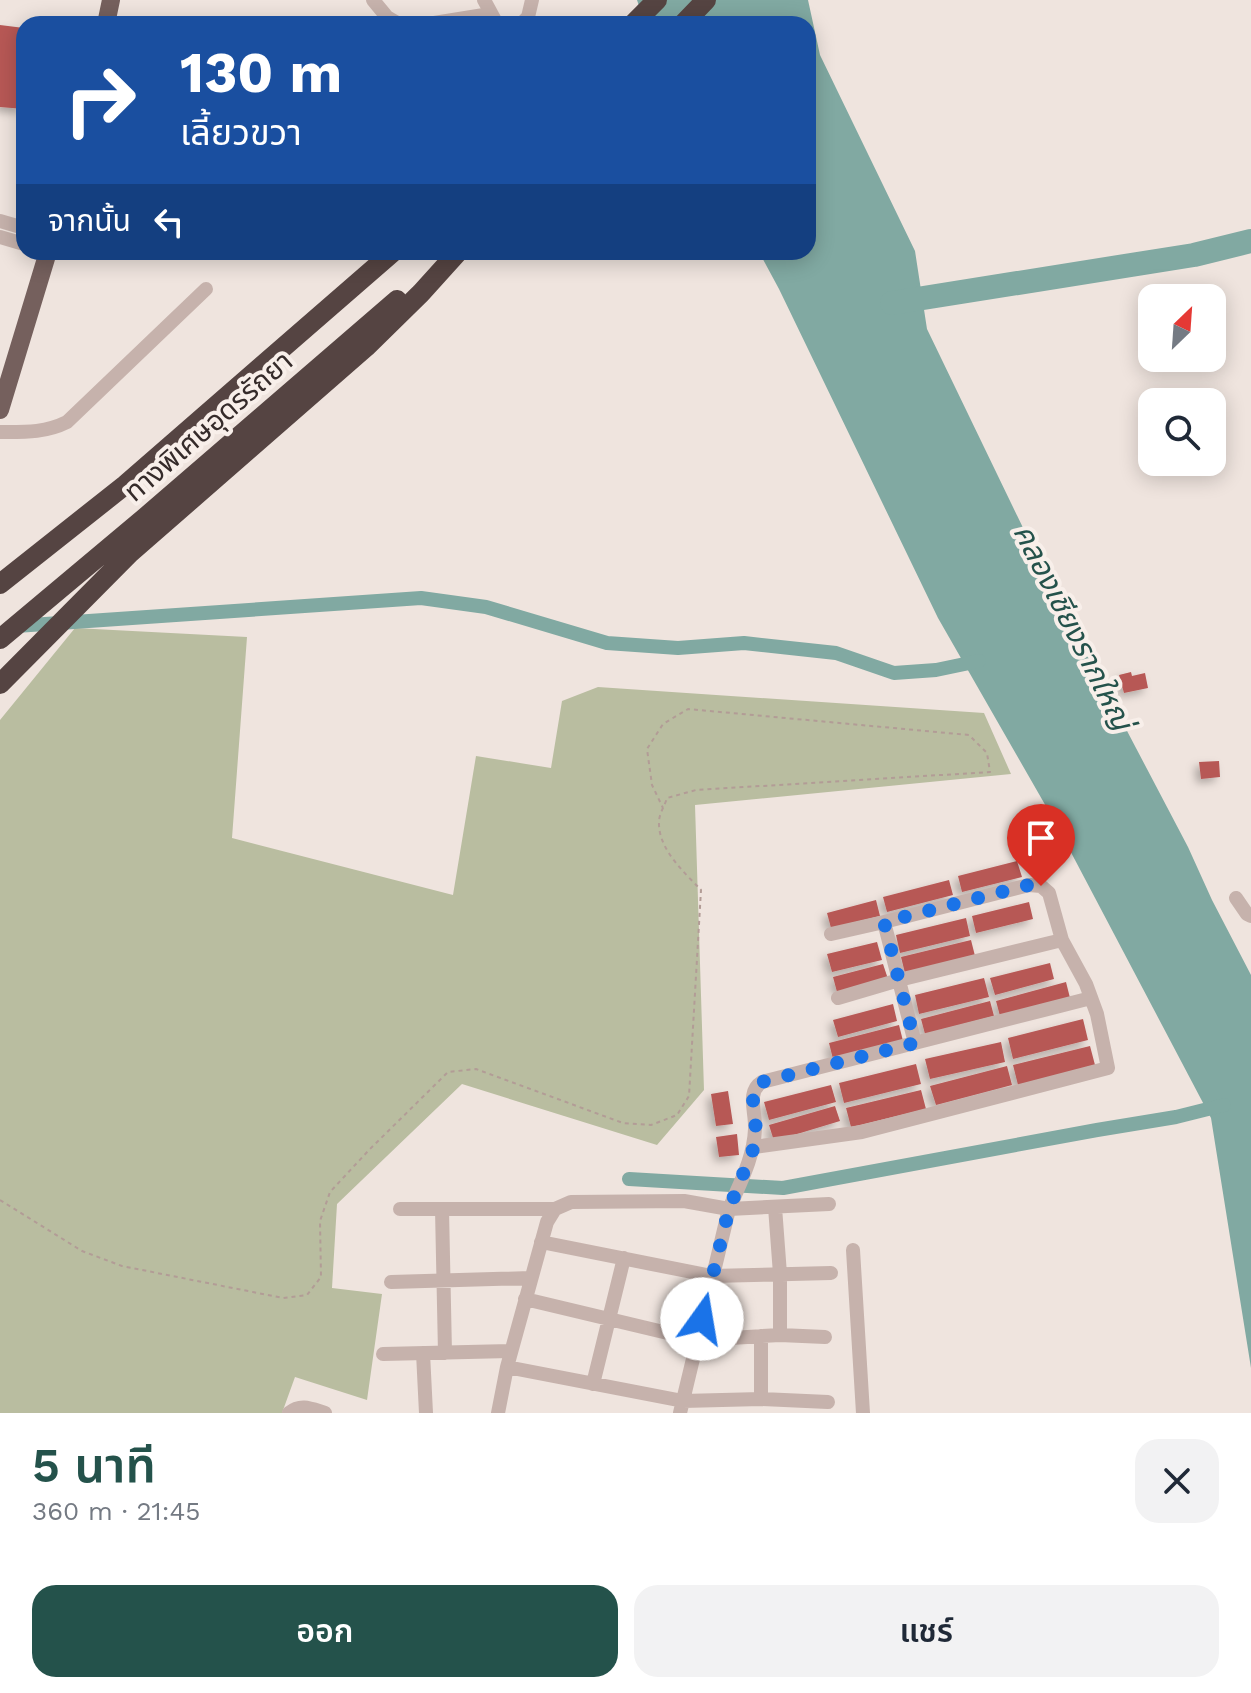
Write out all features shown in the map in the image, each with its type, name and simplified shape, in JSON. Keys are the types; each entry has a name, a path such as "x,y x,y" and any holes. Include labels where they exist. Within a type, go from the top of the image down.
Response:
{"highway":[{"path":"641,16 657,0"},
{"path":"691,16 706,0"},
{"name":"ทางพิเศษอุดรรัถยา","path":"0,584 125,485 384,260"},
{"name":"ทางพิเศษอุดรรัถยา","path":"0,639 442,260"},
{"path":"0,684 130,553 366,347 451,260"}],"main road":[{"path":"0,410 46,260"}],"street":[{"path":"373,0 386,16"},
{"path":"0,432 32,432 52,429 67,422 206,289"},
{"path":"754,1147 862,1132 1108,1068 1097,1014 1086,984 1062,940 1049,893 1041,886 1029,885 831,934"},
{"path":"1236,898 1251,916"},
{"path":"884,922 915,1043"},
{"path":"838,998 1062,940"},
{"path":"682,1407 729,1209 754,1147 756,1119 752,1094 755,1086 1091,998"},
{"path":"400,1209 555,1209 571,1202 684,1201 729,1209 829,1204"},
{"path":"775,1207 780,1335"},
{"path":"442,1209 445,1353"},
{"path":"498,1413 530,1278 547,1222 555,1209"},
{"path":"541,1242 712,1276 831,1273"},
{"path":"853,1250 863,1413"},
{"path":"593,1384 624,1258"},
{"path":"391,1282 530,1278"},
{"path":"525,1299 697,1340 780,1335 825,1337"},
{"path":"761,1336 761,1399"},
{"path":"383,1354 511,1351"},
{"path":"423,1353 426,1413"},
{"path":"507,1367 593,1384 682,1407 761,1399 828,1402"},
{"path":"289,1413 303,1406 325,1413"}],"path":[{"path":"0,1200 82,1251 122,1266 283,1298 307,1295 321,1277 320,1221 330,1192 448,1072 476,1069 623,1123 651,1125 677,1115 689,1096 701,890 665,848 659,821 667,798 696,790 990,772 987,753 969,735 688,709 663,724 647,749 652,785 663,808"}],"green space":[{"path":"75,628 247,637 232,838 453,895 476,756 551,768 562,701 598,687 984,713 1011,774 695,805 704,1090 657,1145 462,1084 337,1204 332,1288 382,1294 367,1400 295,1377 282,1413 0,1413 0,720"}],"water":[{"path":"637,0 808,0 811,16 642,16"},
{"path":"816,37 820,55 915,251 927,329 1053,590 1188,847 1251,975 1251,1368 1211,1118 1055,822 938,618 763,260 816,260"}],"building":[{"path":"0,25 16,27 16,108 0,107"},
{"path":"1131,672 1132,676 1145,673 1148,688 1124,693 1119,675"},
{"path":"1219,761 1220,777 1201,779 1199,762"},
{"path":"1017,861 1022,877 962,892 958,876"},
{"path":"949,880 953,895 887,912 883,897"},
{"path":"876,900 880,916 831,928 827,913"},
{"path":"1029,902 1033,919 976,933 972,916"},
{"path":"966,918 970,936 900,953 896,935"},
{"path":"971,940 975,956 905,973 901,957"},
{"path":"877,942 882,960 832,972 827,954"},
{"path":"1050,963 1054,979 995,995 990,978"},
{"path":"883,964 888,979 837,992 833,977"},
{"path":"984,978 989,997 919,1014 915,995"},
{"path":"1066,982 1070,998 1000,1016 996,1001"},
{"path":"990,1001 994,1016 925,1034 921,1019"},
{"path":"893,1004 897,1021 838,1037 833,1020"},
{"path":"1083,1019 1088,1040 1013,1059 1008,1038"},
{"path":"899,1025 903,1041 833,1059 829,1043"},
{"path":"1001,1042 1005,1062 930,1079 925,1059"},
{"path":"1090,1046 1095,1065 1018,1085 1013,1065"},
{"path":"916,1064 921,1084 844,1103 839,1083"},
{"path":"1007,1066 1012,1085 936,1105 930,1086"},
{"path":"831,1085 836,1102 769,1120 764,1102"},
{"path":"921,1090 926,1109 851,1127 846,1108"},
{"path":"728,1091 733,1124 716,1126 711,1094"},
{"path":"835,1106 840,1121 774,1141 769,1125"},
{"path":"737,1134 739,1155 719,1157 716,1137"}],"waterway":[{"path":"892,303 1194,255 1251,241"},
{"path":"16,626 421,598 486,607 607,643 678,648 744,643 836,653 894,673 936,670 979,661"},
{"path":"629,1179 783,1188 1176,1117 1224,1105"}],"route":[{"path":"702,1319 729,1209 754,1147 756,1119 752,1094 755,1086 915,1043 884,922 1029,885 1041,886"}],"water label":[{"name":"คลองเชียงรากใหญ่","path":"1073,627"}]}
